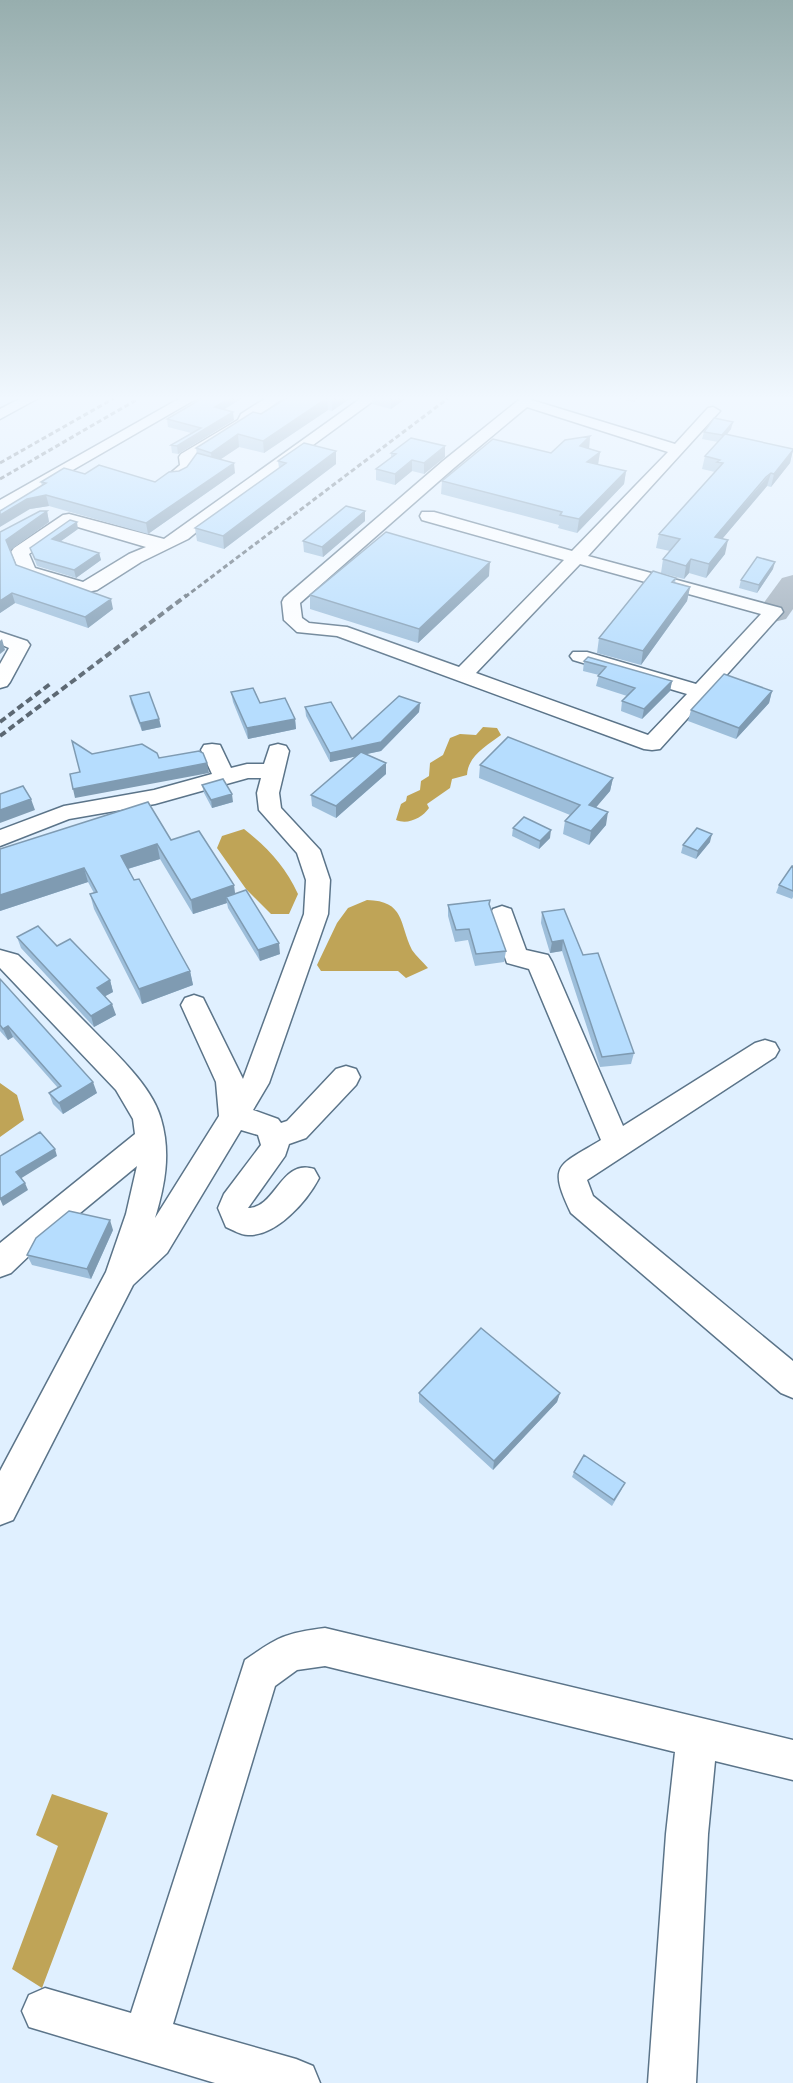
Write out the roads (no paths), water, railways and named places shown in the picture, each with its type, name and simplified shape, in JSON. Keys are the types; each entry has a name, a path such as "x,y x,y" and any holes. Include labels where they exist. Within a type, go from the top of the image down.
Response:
{"street":[{"path":"0,507 24,493"},
{"path":"69,519 20,552 27,571 82,588 91,586 135,558 188,534 210,512 236,493"},
{"path":"416,493 291,602 293,620 304,628 340,631 652,744 774,612 428,516"},
{"path":"463,675 637,493"},
{"path":"50,513 164,546"},
{"path":"0,551 22,558"},
{"path":"0,638 20,645 0,682"},
{"path":"580,656 701,692"},
{"path":"212,750 224,776"},
{"path":"0,838 64,813 155,797 276,761 268,793 270,810 308,850 318,880 316,914 255,1083 233,1115 156,1243 121,1276"},
{"path":"502,915 516,957 539,962 617,1144"},
{"path":"0,959 9,961 126,1082 147,1118 153,1156 151,1177 121,1276 0,1508"},
{"path":"194,1005 230,1083 233,1115"},
{"path":"765,1050 574,1172 572,1180 582,1204 793,1382"},
{"path":"275,1136 296,1130 346,1077"},
{"path":"233,1115 268,1127 275,1136 275,1148 235,1203 233,1208 237,1218 247,1223 263,1220 304,1178"},
{"path":"0,1263 23,1241 151,1138"},
{"path":"146,2040 259,1674 290,1652 325,1647 793,1760"},
{"path":"672,2083 687,1834 696,1738"},
{"path":"45,2011 296,2083"}],"railway":[{"path":"185,597 322,493"},
{"path":"0,736 187,595"},
{"path":"0,722 50,684"}]}
